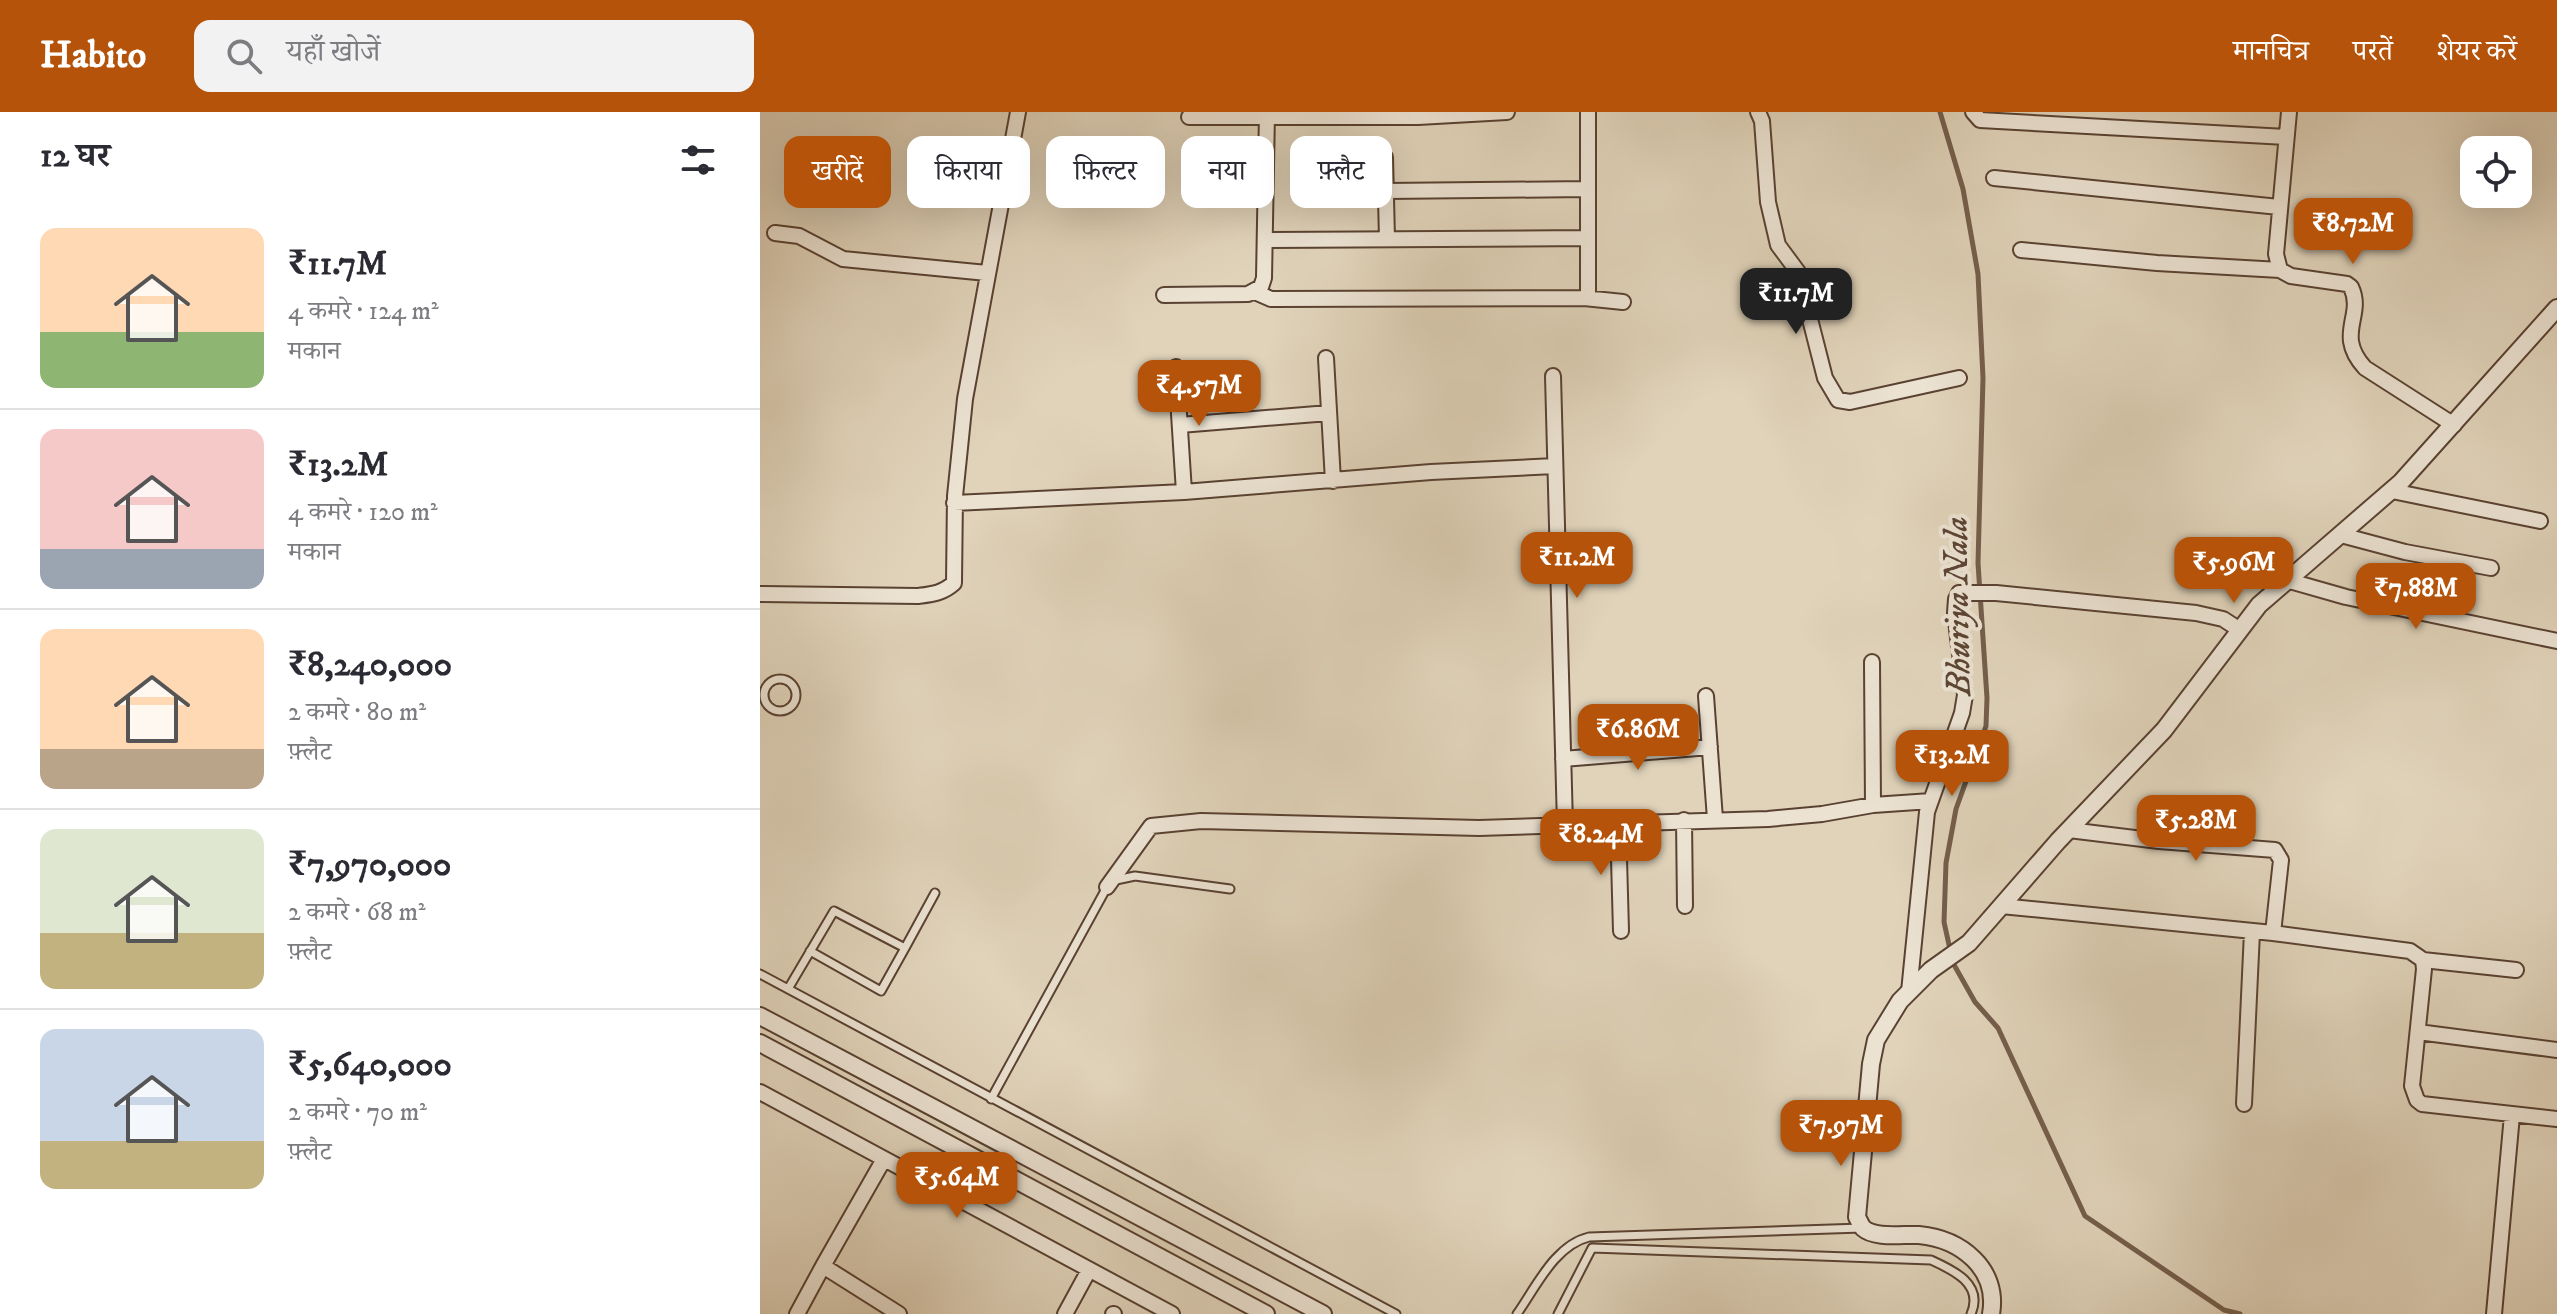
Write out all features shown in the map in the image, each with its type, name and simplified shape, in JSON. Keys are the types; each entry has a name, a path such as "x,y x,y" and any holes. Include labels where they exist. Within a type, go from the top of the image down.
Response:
{"street":[{"path":"760,594 918,596 947,590 954,583 954,503 965,399 1018,112"},
{"path":"1189,117 1418,117 1507,112"},
{"path":"1584,298 1588,293 1588,112"},
{"path":"1758,112 1762,121 1768,202 1778,245 1798,272 1830,390 1838,400 1850,402 1959,378"},
{"path":"1973,112 1980,120 2286,137"},
{"path":"2280,270 2276,254 2289,112"},
{"path":"1255,292 1264,278 1267,115"},
{"path":"1994,178 2279,207"},
{"path":"1392,191 1587,189"},
{"path":"1386,208 1387,239"},
{"path":"775,233 799,236 843,259 987,273"},
{"path":"1265,240 1588,238"},
{"path":"2021,250 2157,263 2280,270 2291,276 2347,284 2355,298 2350,335 2351,348 2357,359 2365,368 2454,425"},
{"path":"1164,295 1255,292 1271,299 1584,298 1623,302"},
{"path":"1991,1314 1991,1288 1985,1271 1973,1256 1923,1235 1873,1233 1862,1228 1857,1217 1871,1064 1876,1040 1886,1020 1931,970 1959,951 2164,730 2259,605 2392,491 2557,308"},
{"path":"1326,358 1333,481"},
{"path":"1176,367 1184,492"},
{"path":"1553,376 1565,825"},
{"path":"1180,425 1329,413"},
{"path":"954,503 1184,492 1555,466"},
{"path":"2392,491 2540,521"},
{"path":"2341,535 2405,552 2491,568"},
{"path":"2286,580 2346,597 2557,641"},
{"path":"1909,992 1924,831 1965,695 1955,613 1956,599 1962,592 2213,616 2240,630"},
{"path":"1872,662 1873,805"},
{"path":"1706,696 1715,819"},
{"path":"1563,759 1710,747"},
{"path":"1107,887 1151,826 1201,821 1479,828 1800,816 1873,805 1931,801"},
{"path":"1684,820 1685,906"},
{"path":"1618,823 1621,931"},
{"path":"2069,830 2275,850 2281,860 2273,933"},
{"path":"2001,906 2273,933 2410,951 2423,960 2516,970"},
{"path":"2244,1104 2252,932"},
{"path":"2423,960 2412,1086 2417,1100 2422,1104 2557,1119"},
{"path":"760,1016 1323,1314"},
{"path":"2418,1032 2557,1050"},
{"path":"760,1043 1266,1314"},
{"path":"760,1092 1172,1314"},
{"path":"2494,1314 2512,1115"},
{"path":"797,1314 884,1159"},
{"path":"823,1266 899,1314"},
{"path":"1065,1314 1089,1270"}],"lane":[{"path":"781,678 791,683 796,698 791,707 776,711 764,700 762,693 771,681 781,678"},
{"path":"991,1099 1107,887 1122,877 1135,876 1230,889"},
{"path":"810,951 881,991 935,893"},
{"path":"788,989 834,911 905,948"},
{"path":"760,974 1396,1314"},
{"path":"1517,1314 1566,1247 1589,1237 1862,1228"},
{"path":"1558,1314 1592,1248 1931,1260 1962,1274 1972,1290 1974,1308 1971,1314"}],"waterway":[{"name":"Bhuriya Nala","path":"1940,112 1963,189 1978,274 1983,378 1978,563 1986,726 1956,809 1946,863 1944,922 1953,963 1975,1002 1998,1028 2085,1216 2224,1310 2240,1314"}]}
